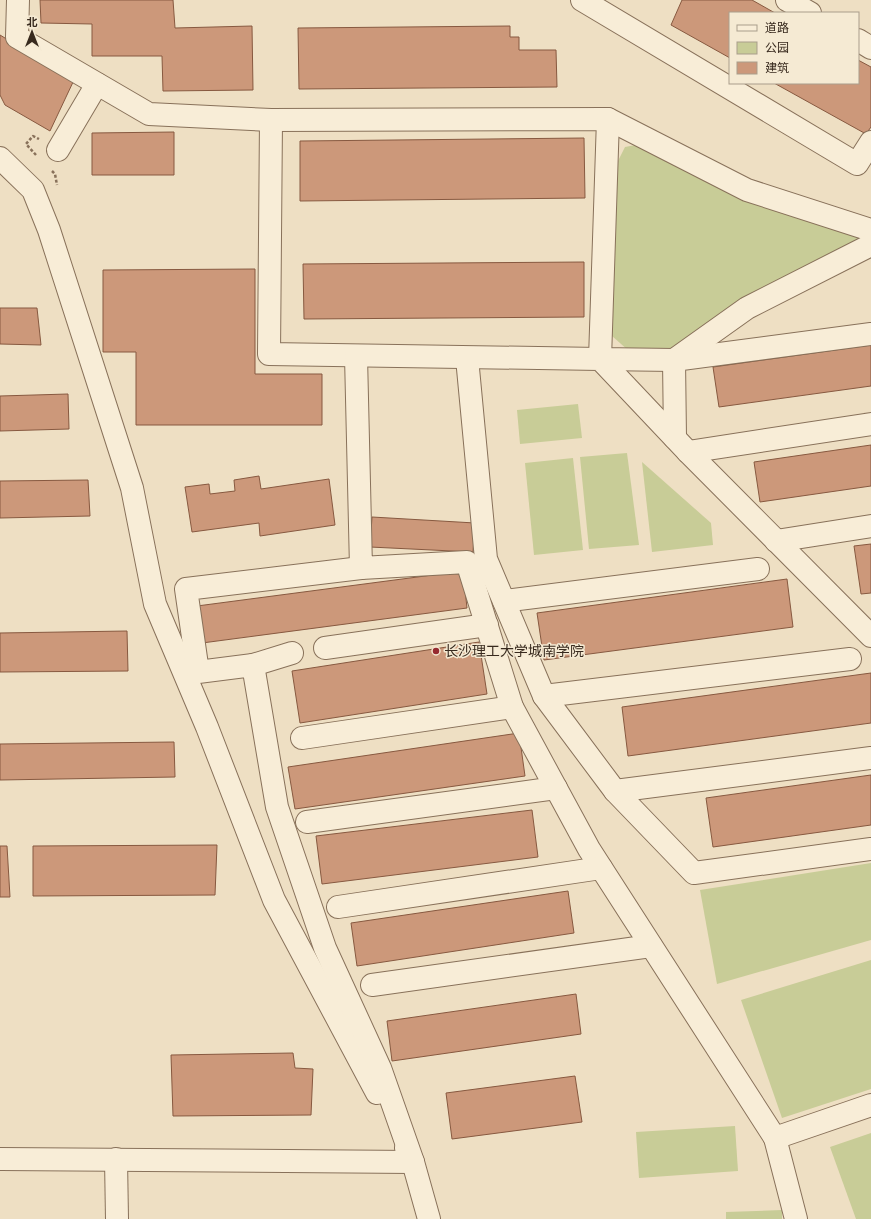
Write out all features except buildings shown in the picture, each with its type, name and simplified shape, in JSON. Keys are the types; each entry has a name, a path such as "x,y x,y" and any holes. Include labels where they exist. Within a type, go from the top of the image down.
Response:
{"street":[{"path":"18,0 18,37 149,114 271,120 608,119 747,190 871,230"},
{"path":"582,0 857,164 871,142"},
{"path":"788,0 808,12"},
{"path":"859,41 871,48"},
{"path":"58,150 97,84"},
{"path":"608,119 600,359 776,541 863,618 871,636"},
{"path":"271,120 269,354 674,360 871,334"},
{"path":"0,158 33,190 49,230 132,488 155,604 207,727 274,900 413,1162"},
{"path":"674,360 747,308 871,245"},
{"path":"356,356 361,568"},
{"path":"467,358 486,559 544,696 615,791 694,873 871,849"},
{"path":"674,360 682,445"},
{"path":"682,445 871,424"},
{"path":"776,541 871,526"},
{"path":"292,653 253,665 198,672 186,589 361,568 467,562 512,707 589,849 775,1138 796,1219"},
{"path":"504,601 758,569"},
{"path":"325,648 487,625"},
{"path":"544,696 850,659"},
{"path":"253,665 277,807 325,948 380,1068 413,1162 429,1219"},
{"path":"302,738 512,707"},
{"path":"615,791 871,758"},
{"path":"307,822 556,788"},
{"path":"338,907 601,868"},
{"path":"372,985 651,946"},
{"path":"775,1138 871,1105"},
{"path":"0,1159 413,1162"},
{"path":"116,1160 117,1219"}],"green space":[{"path":"641,144 861,236 857,247 671,349 629,351 612,336 615,167 625,147"},
{"path":"578,404 582,438 520,444 517,410"},
{"path":"627,453 639,545 589,549 580,457"},
{"path":"573,458 583,550 534,555 525,463"},
{"path":"642,462 711,523 713,545 652,552"},
{"path":"871,863 871,940 717,984 700,890"},
{"path":"871,960 871,1089 782,1118 741,1000"},
{"path":"735,1126 738,1171 639,1178 636,1132"},
{"path":"871,1133 871,1219 856,1219 830,1147"},
{"path":"782,1210 782,1219 726,1219 726,1212"}],"place":[{"name":"长沙理工大学城南学院","path":"436,651"}]}
